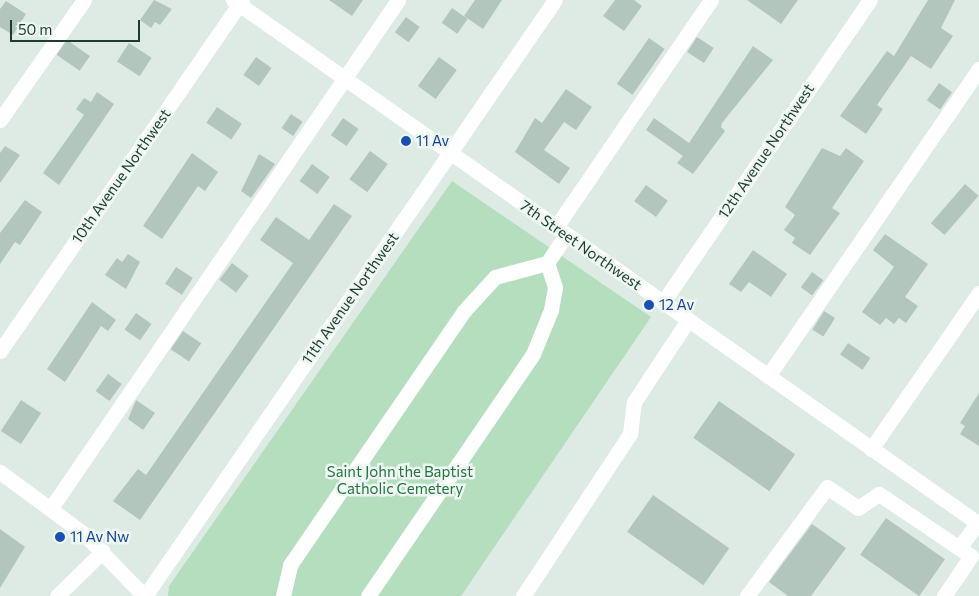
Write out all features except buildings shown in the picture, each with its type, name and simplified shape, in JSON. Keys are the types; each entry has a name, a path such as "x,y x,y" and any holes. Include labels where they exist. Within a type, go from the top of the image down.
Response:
{"street":[{"path":"0,120 84,0"},
{"path":"51,508 398,0"},
{"name":"11th Avenue Northwest","path":"145,596 555,0"},
{"path":"368,596 533,354 552,310 555,287 547,262 561,231 711,0"},
{"name":"12th Avenue Northwest","path":"663,302 870,0"},
{"name":"7th Street Northwest","path":"238,2 978,524"},
{"name":"10th Avenue Northwest","path":"0,351 238,2"},
{"path":"768,376 979,69"},
{"path":"283,596 290,565 464,311 495,277 547,262"},
{"path":"871,449 979,293"},
{"path":"523,596 630,434 634,402 688,320"},
{"path":"0,472 51,508 103,551 145,596"},
{"path":"747,596 827,487 858,508 879,494 971,556 944,596"},
{"path":"959,548 978,524"},
{"path":"56,596 103,551"}],"green space":[{"name":"Saint John the Baptist Catholic Cemetery","path":"452,181 651,317 461,596 168,596 169,586"}],"place":[{"name":"11 Av","path":"406,141"},
{"name":"12 Av","path":"649,305"},
{"name":"11 Av Nw","path":"60,537"}]}
